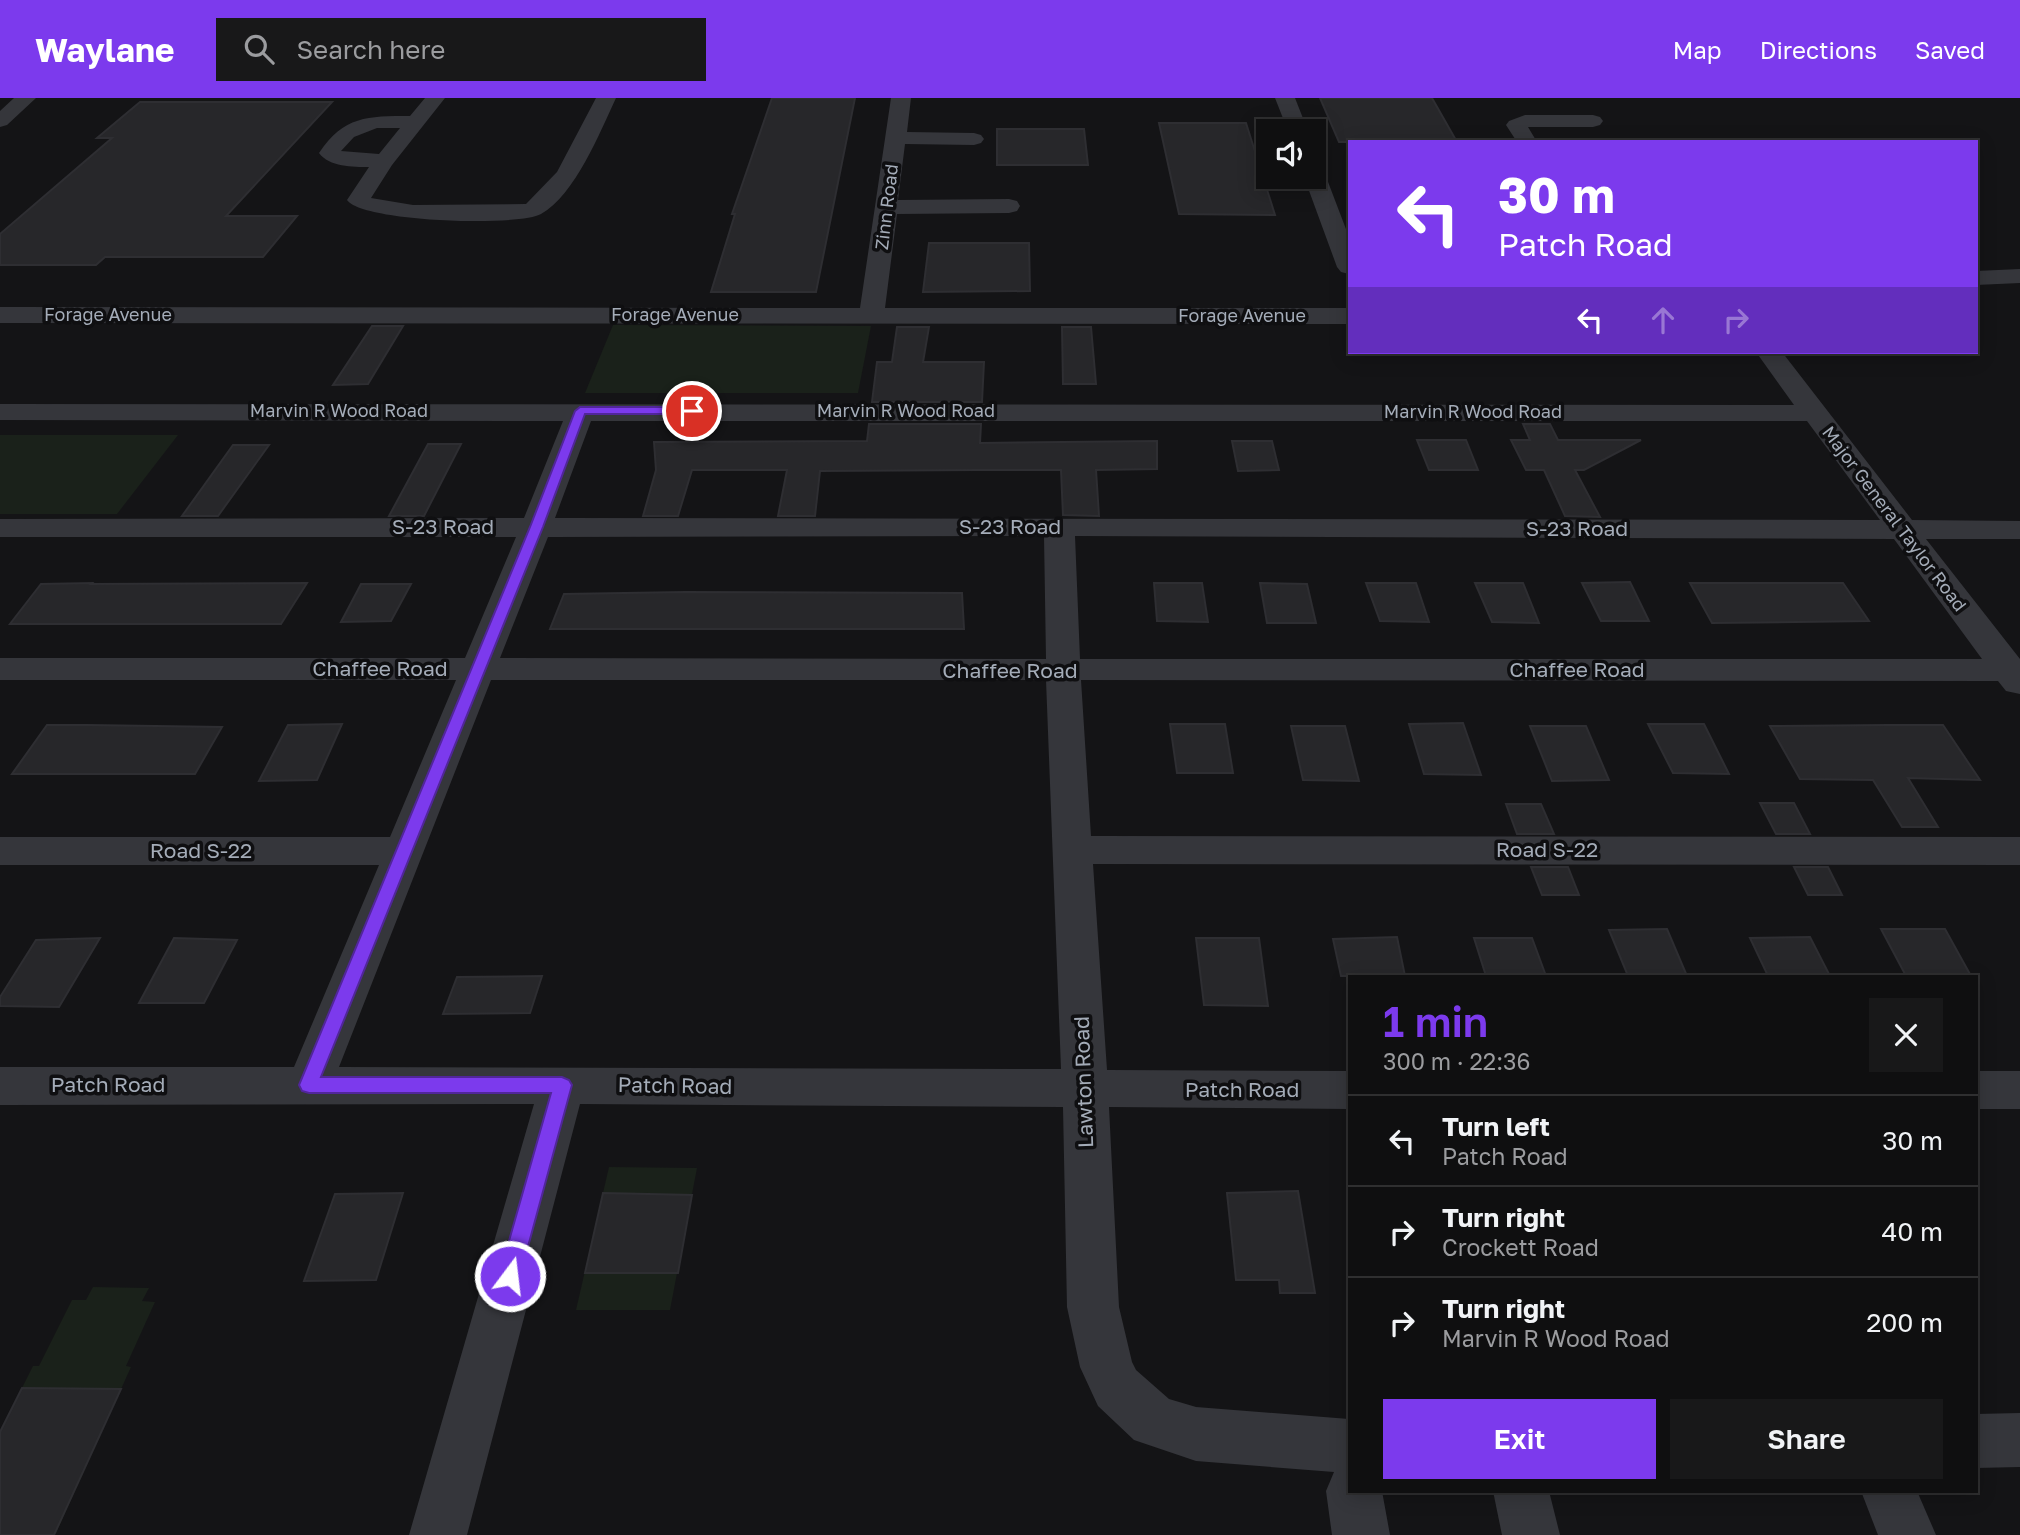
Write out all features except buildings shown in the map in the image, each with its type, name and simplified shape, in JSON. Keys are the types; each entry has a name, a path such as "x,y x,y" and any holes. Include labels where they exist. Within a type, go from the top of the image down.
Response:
{"street":[{"path":"0,121 26,98"},
{"path":"435,98 384,160 358,200 365,206 391,211 532,210 543,203 572,165 606,98"},
{"name":"Zinn Road","path":"872,315 901,98"},
{"path":"1286,98 1294,119"},
{"path":"1574,98 1607,140"},
{"path":"1526,140 1516,125 1525,121 1593,121"},
{"path":"384,160 354,160 329,153 347,130 357,125 416,122"},
{"path":"896,138 974,139"},
{"path":"1326,189 1348,264"},
{"path":"888,207 1009,206"},
{"path":"1978,278 2020,276"},
{"name":"Forage Avenue","path":"0,315 1348,316"},
{"name":"Major General Taylor Road","path":"1770,354 1902,530 2016,675"},
{"path":"309,1085 536,527 580,411"},
{"name":"Marvin R Wood Road","path":"0,412 1813,413"},
{"name":"Lawton Road","path":"1059,527 1063,671 1085,1090 1093,1307 1107,1367 1116,1388 1153,1421 1196,1434 1348,1461"},
{"name":"S-23 Road","path":"0,528 2020,530"},
{"name":"Chaffee Road","path":"0,669 2016,675"},
{"name":"Road S-22","path":"1073,850 2020,851"},
{"name":"Road S-22","path":"0,851 402,851"},
{"path":"438,1535 562,1085"},
{"name":"Patch Road","path":"0,1086 562,1085 1348,1090"},
{"path":"1978,1090 2020,1090"},
{"path":"1978,1441 2020,1440"},
{"path":"1355,1493 1361,1535"},
{"path":"1521,1493 1531,1535"},
{"path":"1890,1493 1907,1535"}],"shaded area":[{"path":"613,325 871,326 858,393 585,393"},
{"path":"0,435 178,435 117,514 0,514"},
{"path":"609,1167 697,1168 670,1310 576,1310"},
{"path":"93,1287 149,1288 142,1301 155,1302 126,1366 131,1367 56,1533 0,1533 0,1432 33,1366 39,1366 72,1300 86,1300"}],"route":[{"path":"510,1276 562,1085 309,1085 536,527 580,411 692,411"}]}
